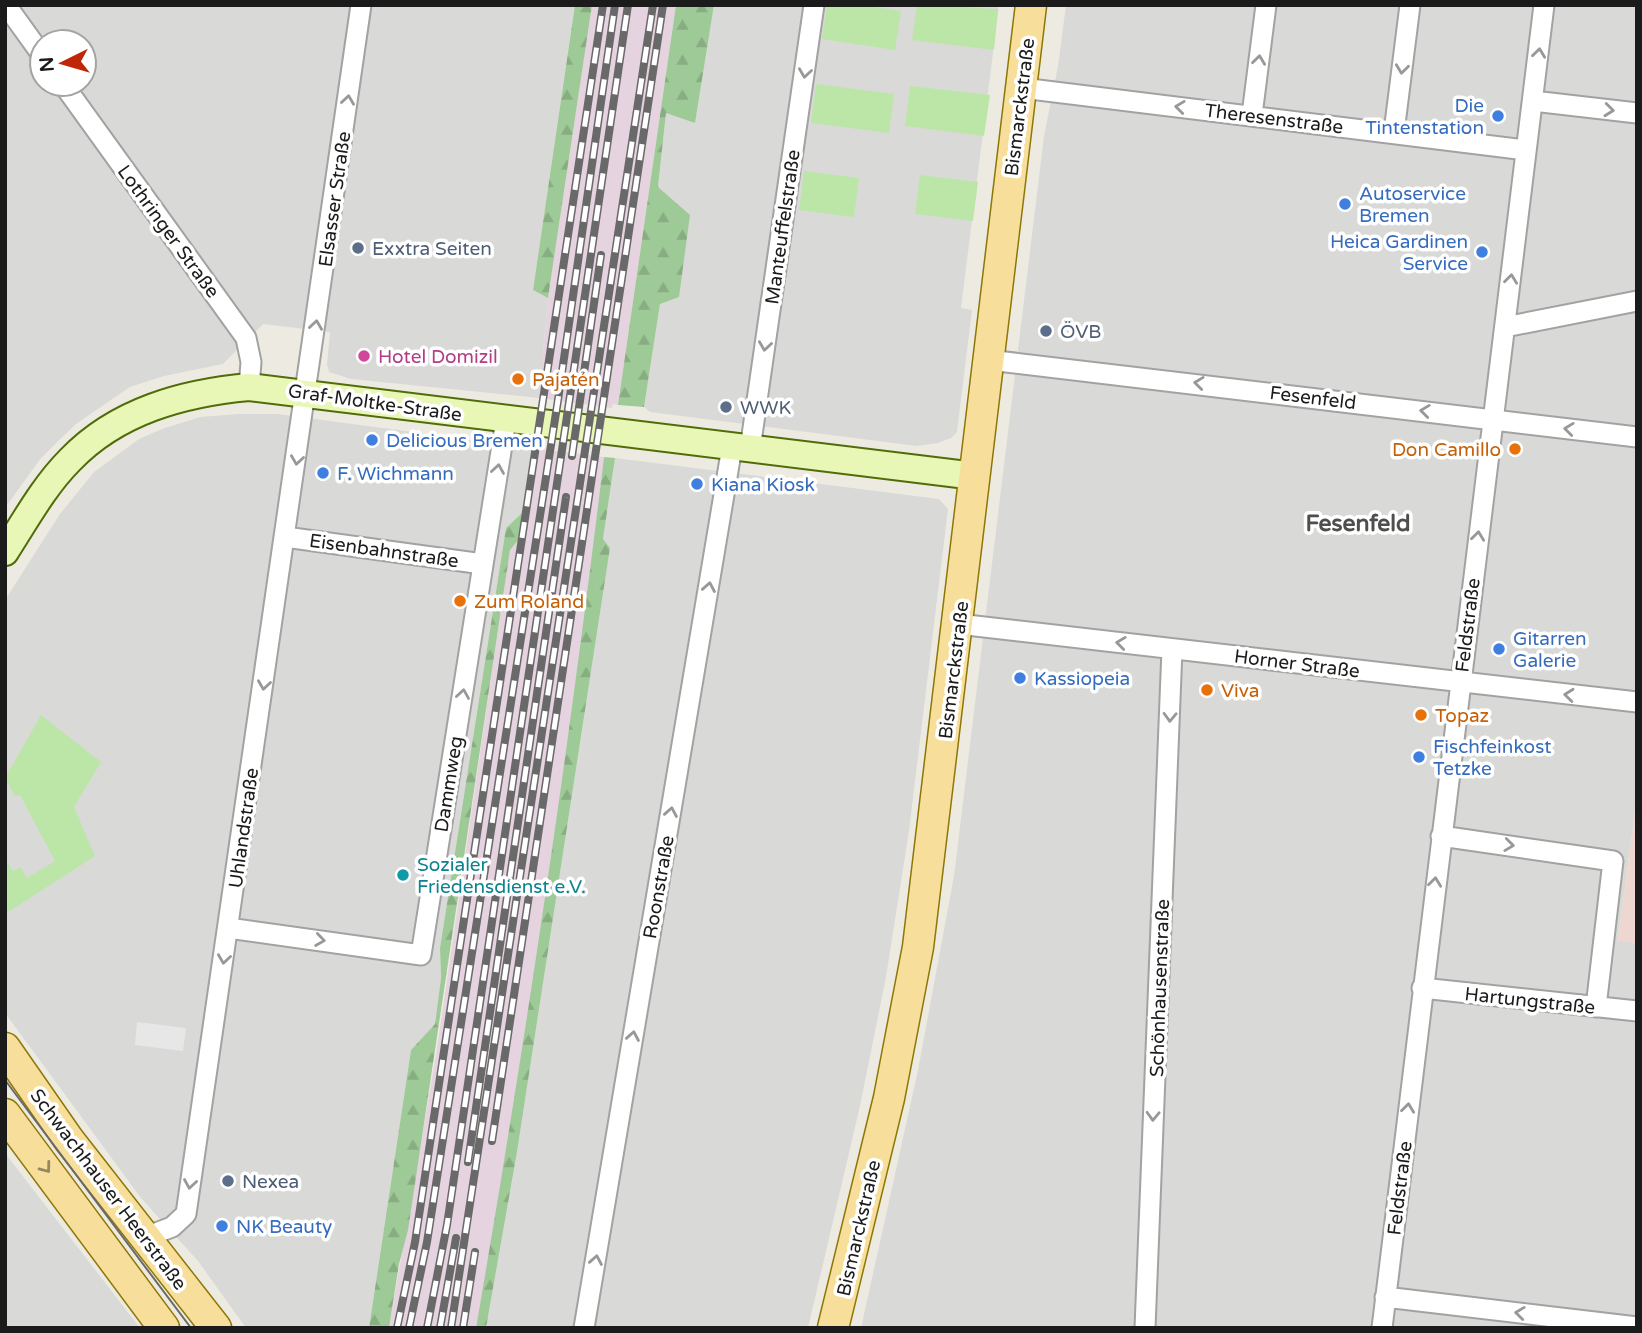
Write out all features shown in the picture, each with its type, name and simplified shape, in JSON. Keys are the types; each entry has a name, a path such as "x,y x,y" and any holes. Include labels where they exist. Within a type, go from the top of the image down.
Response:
{"main road":[{"name":"Bismarckstraße","path":"833,1328 889,1098 918,947 1031,5"},
{"name":"Graf-Moltke-Straße","path":"5,552 70,460 106,430 154,405 203,391 249,387 975,476"},
{"name":"Schwachhauser Heerstraße","path":"5,1048 69,1140 216,1328"},
{"name":"Schwachhauser Heerstraße","path":"5,1114 164,1328"}],"street":[{"path":"6,5 28,36"},
{"name":"Elsasser Straße","path":"306,393 361,5"},
{"name":"Manteuffelstraße","path":"741,448 814,5"},
{"path":"1252,116 1266,5"},
{"path":"1394,132 1410,5"},
{"name":"Feldstraße","path":"1382,1328 1544,5"},
{"name":"Theresenstraße","path":"1022,88 1526,150"},
{"name":"Lothringer Straße","path":"73,98 246,338 251,362 249,387"},
{"path":"1533,101 1637,113"},
{"path":"1505,327 1637,301"},
{"name":"Fesenfeld","path":"989,360 1637,437"},
{"name":"Uhlandstraße","path":"143,1238 172,1227 186,1214 306,393"},
{"name":"Dammweg","path":"228,928 421,955 506,420"},
{"name":"Roonstraße","path":"584,1328 741,448"},
{"name":"Eisenbahnstraße","path":"285,537 483,564"},
{"name":"Horner Straße","path":"958,624 1637,702"},
{"name":"Schönhausenstraße","path":"1145,1328 1172,649"},
{"path":"1441,836 1613,861 1596,1007"},
{"name":"Hartungstraße","path":"1422,988 1637,1011"},
{"path":"1385,1297 1637,1327"}],"shaded area":[{"path":"5,5 575,5 533,290 548,298 539,398 351,379 329,372 327,364 330,332 263,324 223,364 164,376 130,387 76,424 41,458 5,508"},
{"path":"592,5 676,5 618,405 613,404 612,408 539,398 548,298"},
{"path":"714,5 999,5 961,308 972,310 957,432 951,438 917,446 650,412 644,407 660,304 658,187 666,113 695,122"},
{"path":"1066,5 1637,5 1637,795 1618,940 1637,943 1637,1328 861,1328 918,1070 954,876 1044,136 1058,66"},
{"path":"278,414 532,448 522,513 506,528 440,948 441,978 435,1024 411,1050 369,1328 246,1328 198,1261 141,1198 5,1013 5,600 60,514 94,472 139,439 162,429 200,417"},
{"path":"532,448 604,457 586,614 519,1086 476,1328 389,1328 436,1055 510,549 519,539"},
{"path":"615,458 939,499 948,509 909,831 886,977 860,1106 808,1328 486,1328 517,1152 610,548 603,539"},
{"path":"1637,795 1637,943 1618,941"},
{"path":"137,1022 186,1028 183,1051 135,1045"},
{"path":"5,1153 140,1328 5,1328"}],"green space":[{"path":"575,5 592,5 548,298 533,290"},
{"path":"676,5 714,5 695,123 666,113 658,187 690,215 679,297 660,304 644,407 618,405"},
{"path":"827,5 860,5 901,11 895,50 822,39"},
{"path":"917,5 998,9 994,50 912,40"},
{"path":"816,84 894,94 889,133 811,123"},
{"path":"910,86 990,95 984,136 905,126"},
{"path":"804,171 859,178 854,217 799,210"},
{"path":"920,175 978,182 973,221 915,214"},
{"path":"604,457 615,458 603,539 610,548 517,1152 486,1328 476,1328 546,893"},
{"path":"522,513 519,539 510,550 408,1230 399,1264 389,1328 369,1328 411,1050 435,1024 441,978 440,948 506,528"},
{"path":"41,715 101,762 74,807 95,856 5,914 5,859 13,871 21,867 27,878 55,861 20,795 15,796 5,778"}],"tram line":[{"path":"5,1080 191,1328"}],"railway":[{"path":"397,1328 415,1242 603,5"},
{"path":"409,1328 427,1242 558,400 615,5"},
{"path":"427,1328 447,1225 628,5"},
{"path":"451,1328 653,5"},
{"path":"492,1141 663,5"},
{"path":"572,456 601,255"},
{"path":"468,1162 566,497"},
{"path":"440,1328 456,1238"},
{"path":"463,1328 475,1252"}],"place":[{"name":"Die Tintenstation","path":"1498,116"},
{"name":"Autoservice Bremen","path":"1345,204"},
{"name":"Exxtra Seiten","path":"358,248"},
{"name":"Heica Gardinen Service","path":"1482,252"},
{"name":"ÖVB","path":"1046,331"},
{"name":"Hotel Domizil","path":"364,356"},
{"name":"Pajatén","path":"518,379"},
{"name":"WWK","path":"726,407"},
{"name":"Delicious Bremen","path":"372,440"},
{"name":"Don Camillo","path":"1515,449"},
{"name":"F. Wichmann","path":"323,473"},
{"name":"Kiana Kiosk","path":"697,484"},
{"name":"Zum Roland","path":"460,601"},
{"name":"Gitarren Galerie","path":"1499,649"},
{"name":"Kassiopeia","path":"1020,678"},
{"name":"Viva","path":"1207,690"},
{"name":"Topaz","path":"1421,715"},
{"name":"Fischfeinkost Tetzke","path":"1419,757"},
{"name":"Sozialer Friedensdienst e.V.","path":"403,875"},
{"name":"Nexea","path":"228,1181"},
{"name":"NK Beauty","path":"222,1226"}],"district":[{"name":"Fesenfeld","path":"1358,523"}]}
